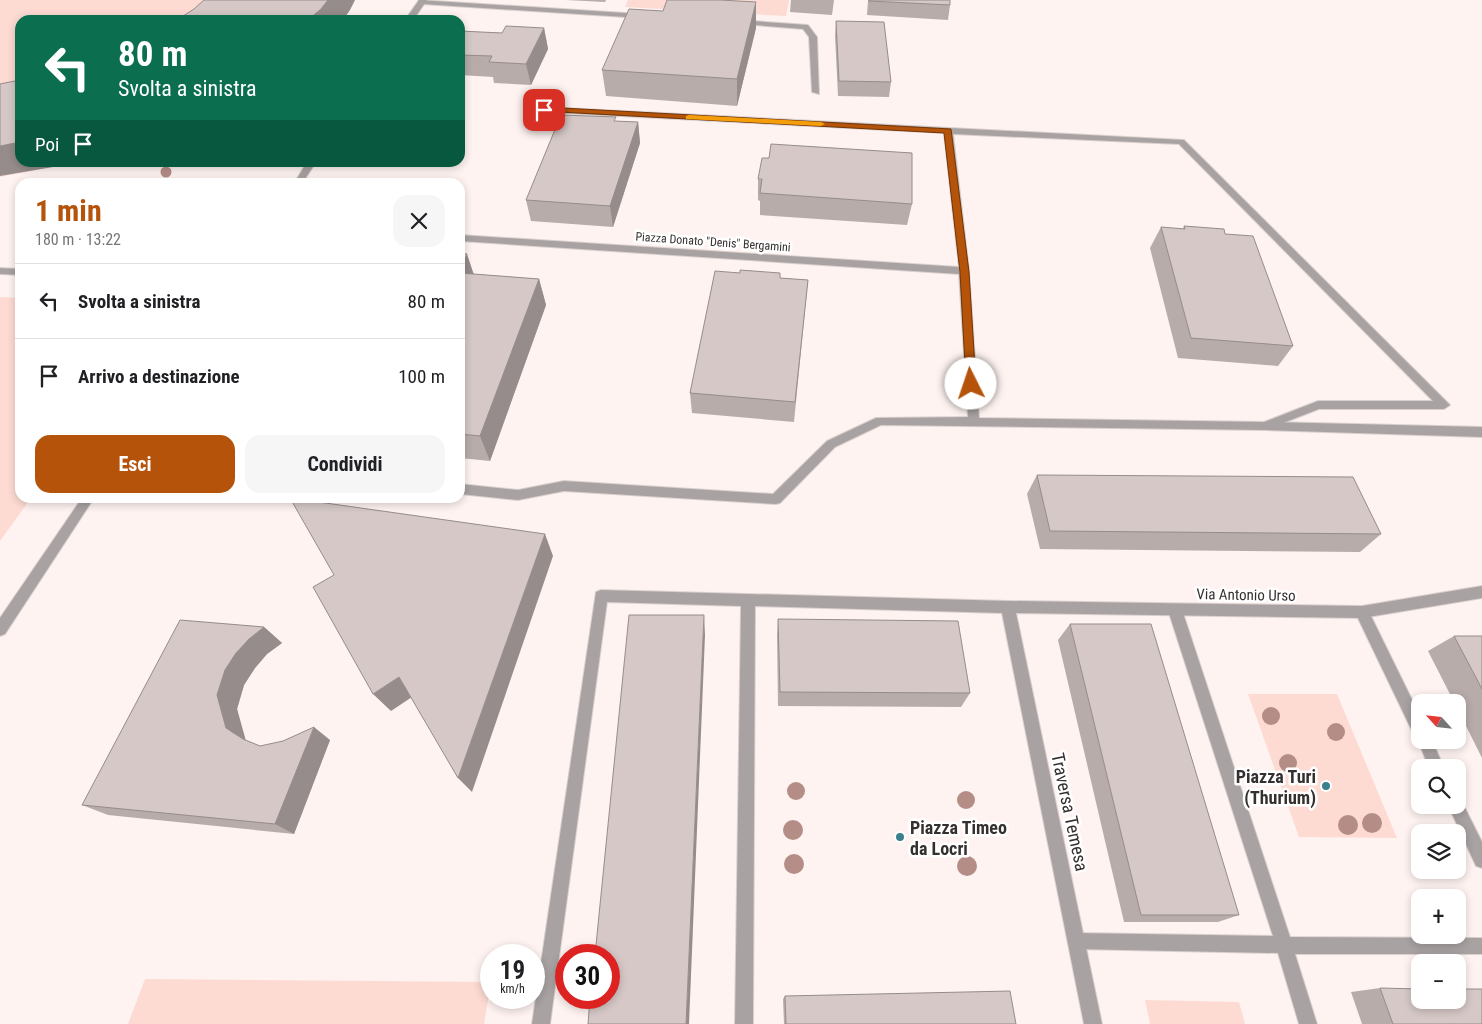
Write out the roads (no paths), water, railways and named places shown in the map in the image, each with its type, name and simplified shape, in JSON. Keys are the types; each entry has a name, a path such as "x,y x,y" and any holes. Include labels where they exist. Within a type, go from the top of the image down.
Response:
{"street":[{"path":"547,10 552,0"},
{"path":"412,15 422,1 646,16"},
{"path":"735,22 805,27 813,37 816,92"},
{"path":"544,110 1181,142 1444,406 1318,405 1265,426"},
{"path":"948,131 964,272 974,422"},
{"path":"302,178 309,167"},
{"name":"Piazza Donato \"Denis\" Bergamini","path":"465,238 964,272"},
{"path":"0,271 15,272"},
{"path":"465,490 518,496 564,486 776,499 831,444 880,421 1265,426 1482,432"},
{"path":"0,630 85,503"},
{"name":"Via Antonio Urso","path":"541,1024 601,596 1008,608 1362,612 1482,592"},
{"path":"744,1024 748,600"},
{"name":"Traversa Temesa","path":"1008,608 1093,1024"},
{"path":"1175,610 1308,1024"},
{"path":"1362,612 1411,713"},
{"path":"1460,814 1482,860"},
{"path":"1076,941 1482,946"}],"place":[{"name":"Piazza Turi (Thurium)","path":"1326,786"},
{"name":"Piazza Timeo da Locri","path":"900,837"}]}
